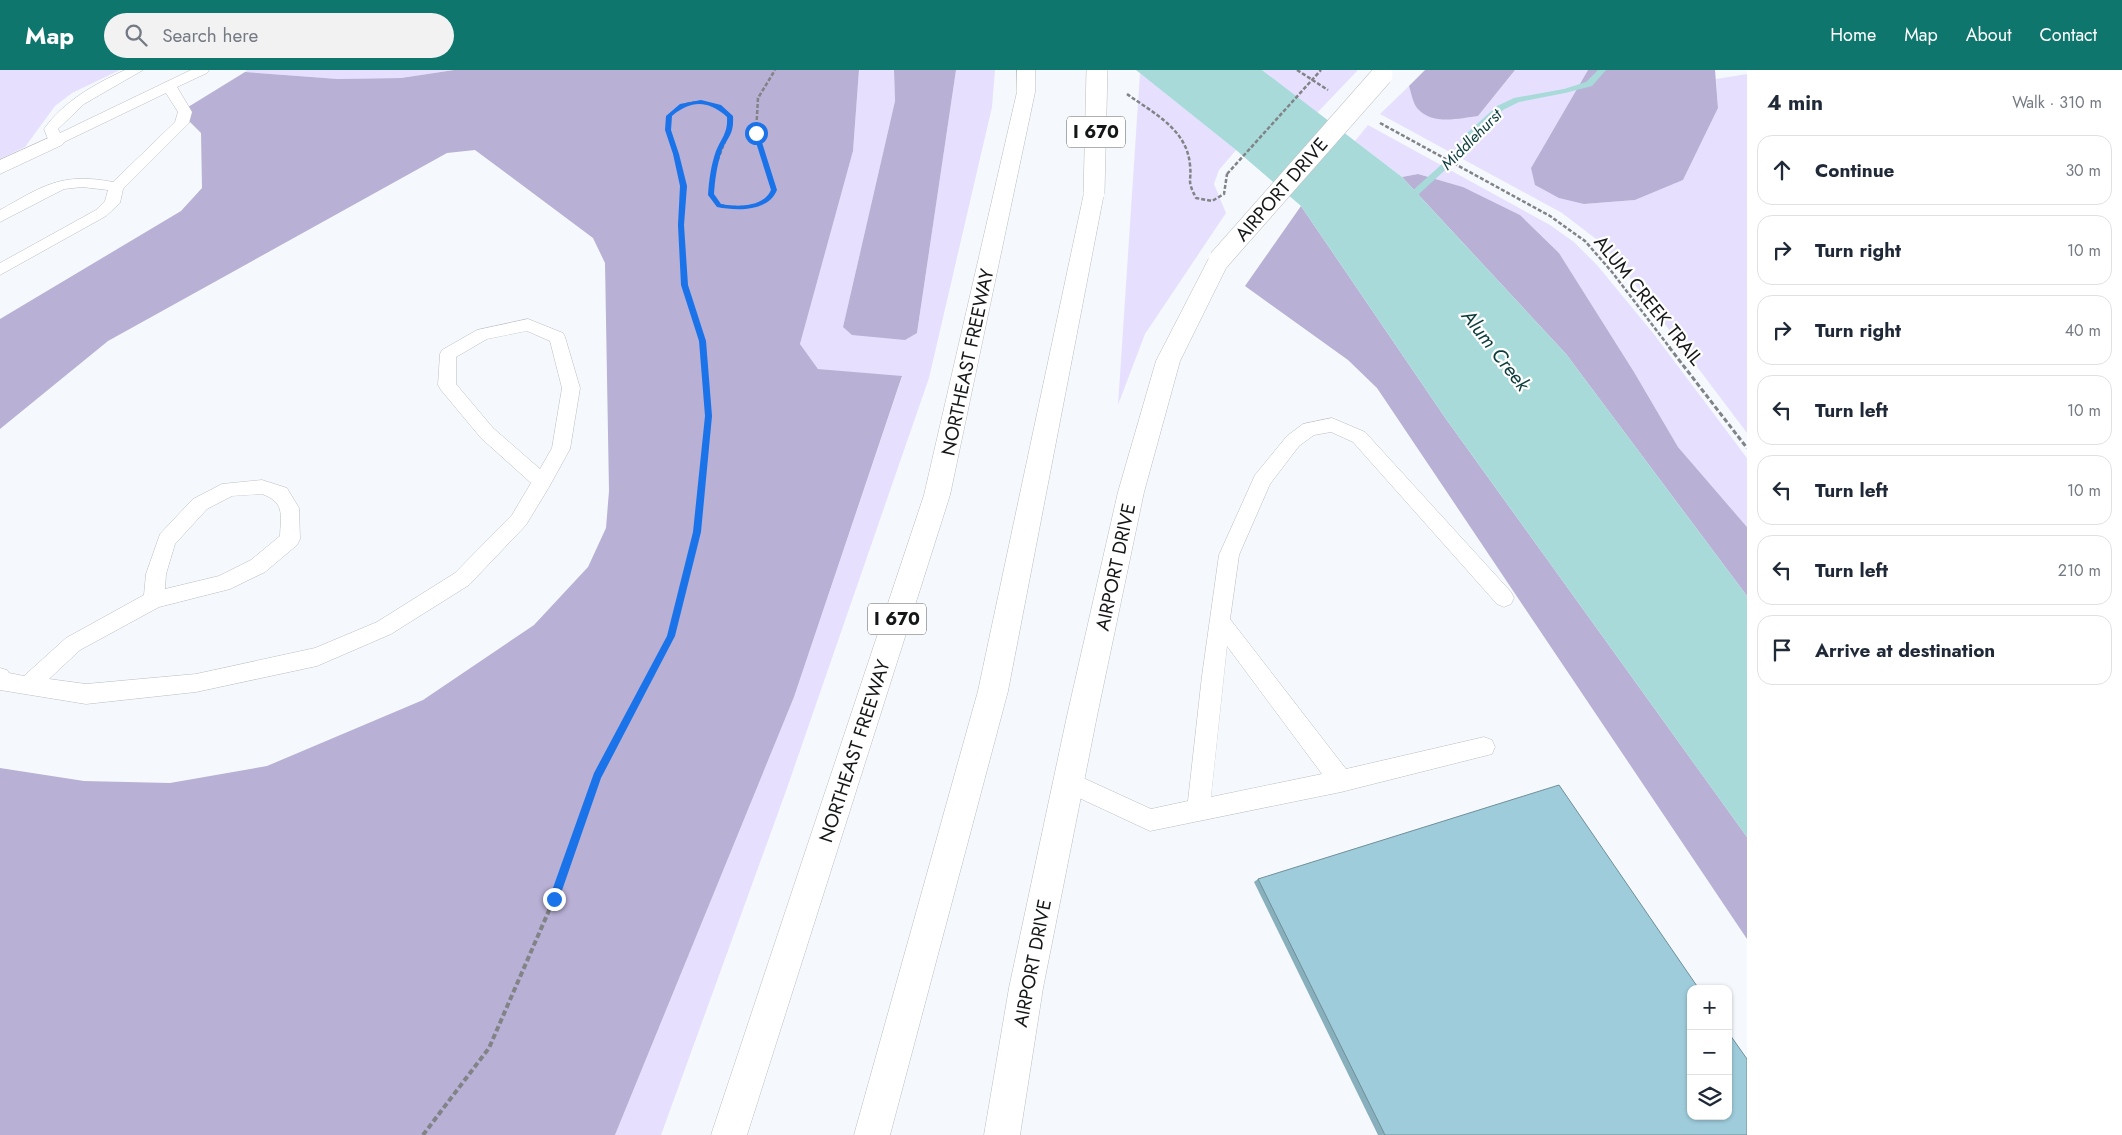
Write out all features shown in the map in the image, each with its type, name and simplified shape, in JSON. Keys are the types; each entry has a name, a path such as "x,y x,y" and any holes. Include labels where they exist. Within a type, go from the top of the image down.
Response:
{"main road":[{"name":"I 670","path":"872,1135 993,691 1094,193 1097,70"},
{"name":"AIRPORT DRIVE","path":"1002,1135 1026,988 1068,782 1131,492 1168,361 1219,260 1384,73"},
{"name":"NORTHEAST FREEWAY","path":"729,1135 937,495 1026,81"},
{"path":"0,168 55,141"}],"lane":[{"path":"136,70 98,87 65,111 51,129 55,141 202,70"},
{"path":"0,270 101,213 112,203 116,187 182,123 185,112 169,86"},
{"path":"0,217 50,189 67,183 84,182 116,187"},
{"path":"1,680 86,694 196,682 317,657 384,628 462,579 519,520 562,449 570,388 556,337 528,325 483,334 448,354 447,385 487,433 542,482"},
{"path":"1198,811 1229,556 1262,480 1299,437 1309,429 1332,425 1359,437 1504,598"},
{"path":"28,685 73,644 154,600 223,583 258,566 290,539 290,508 280,493 262,487 229,489 200,504 167,540 156,574 154,600"},
{"path":"1220,621 1342,781"},
{"path":"1068,782 1150,820 1342,781 1484,747"}],"path":[{"path":"424,1135 489,1048 554,899 597,776 671,636 697,532 708,416 702,341 684,285 681,225 684,186 668,130 669,116 682,105 701,102 719,106 730,116 731,129 719,151 712,175 711,195 719,205 736,208 763,203 771,197 774,190 756,133 758,98 775,70"},
{"path":"1123,92 1174,128 1184,143 1190,165 1188,183 1196,198 1212,201 1224,194 1227,174 1321,70"},
{"name":"ALUM CREEK TRAIL","path":"1430,150 1550,216 1585,242 1612,272 1747,448"}],"shaded area":[{"path":"0,70 120,70 72,93 55,106 25,147 0,159"},
{"path":"247,70 454,70 401,78 338,79 245,72"},
{"path":"454,70 859,70 853,151 800,344 818,369 902,376 794,697 615,1135 0,1135 0,768 84,781 170,783 267,766 423,700 534,625 588,567 606,528 609,491 605,263 593,238 475,150 447,153 108,341 0,429 0,319 181,211 202,188 201,133 180,112 245,72 338,79 401,78"},
{"path":"859,70 894,70 895,101 843,327 917,333 956,70 995,70 992,107 929,378 786,791 661,1135 615,1135 794,697 902,377 818,369 800,344 853,151"},
{"path":"894,70 956,70 917,333 905,340 852,335 843,327 895,101"},
{"path":"1262,70 1358,70 1317,113"},
{"path":"1425,70 1515,70 1478,116 1438,119 1423,114 1417,108 1409,86"},
{"path":"1515,70 1588,70 1531,168 1584,204 1635,200 1683,180 1718,108 1716,79 1747,74 1747,433 1618,262 1596,239 1562,213 1380,114 1409,86 1417,108 1478,116"},
{"path":"1588,70 1715,70 1718,108 1683,180 1635,200 1584,204 1559,198 1535,185 1531,168"},
{"path":"1140,73 1236,150 1219,170 1214,184 1226,213 1145,334 1118,405"},
{"path":"1368,125 1550,225 1574,242 1597,265 1653,333 1747,458 1747,527 1678,447 1634,372 1559,253 1520,215 1463,187 1418,174 1402,177 1355,141"},
{"path":"1418,174 1463,187 1520,215 1559,253 1634,372 1678,447 1747,527 1747,596 1566,354 1402,177"},
{"path":"1301,206 1446,419 1747,837 1747,939 1377,388 1348,360 1245,286"}],"water":[{"name":"Alum Creek","path":"1136,70 1262,70 1402,177 1566,354 1747,596 1747,837 1446,419 1301,206 1236,150"}],"building":[{"path":"1559,785 1696,985 1687,985 1687,1120 1732,1120 1732,1038 1747,1059 1747,1135 1385,1135 1258,879"}],"waterway":[{"name":"Middlehurst","path":"1405,202 1464,148 1470,135 1500,108 1517,100 1565,91 1589,84 1602,70"}],"route":[{"path":"554,899 597,776 671,636 697,532 708,416 702,341 684,285 681,225 684,186 668,130 669,116 682,105 701,102 719,106 730,116 731,129 719,151 712,175 711,195 719,205 736,208 763,203 771,197 774,190 756,133"}]}
